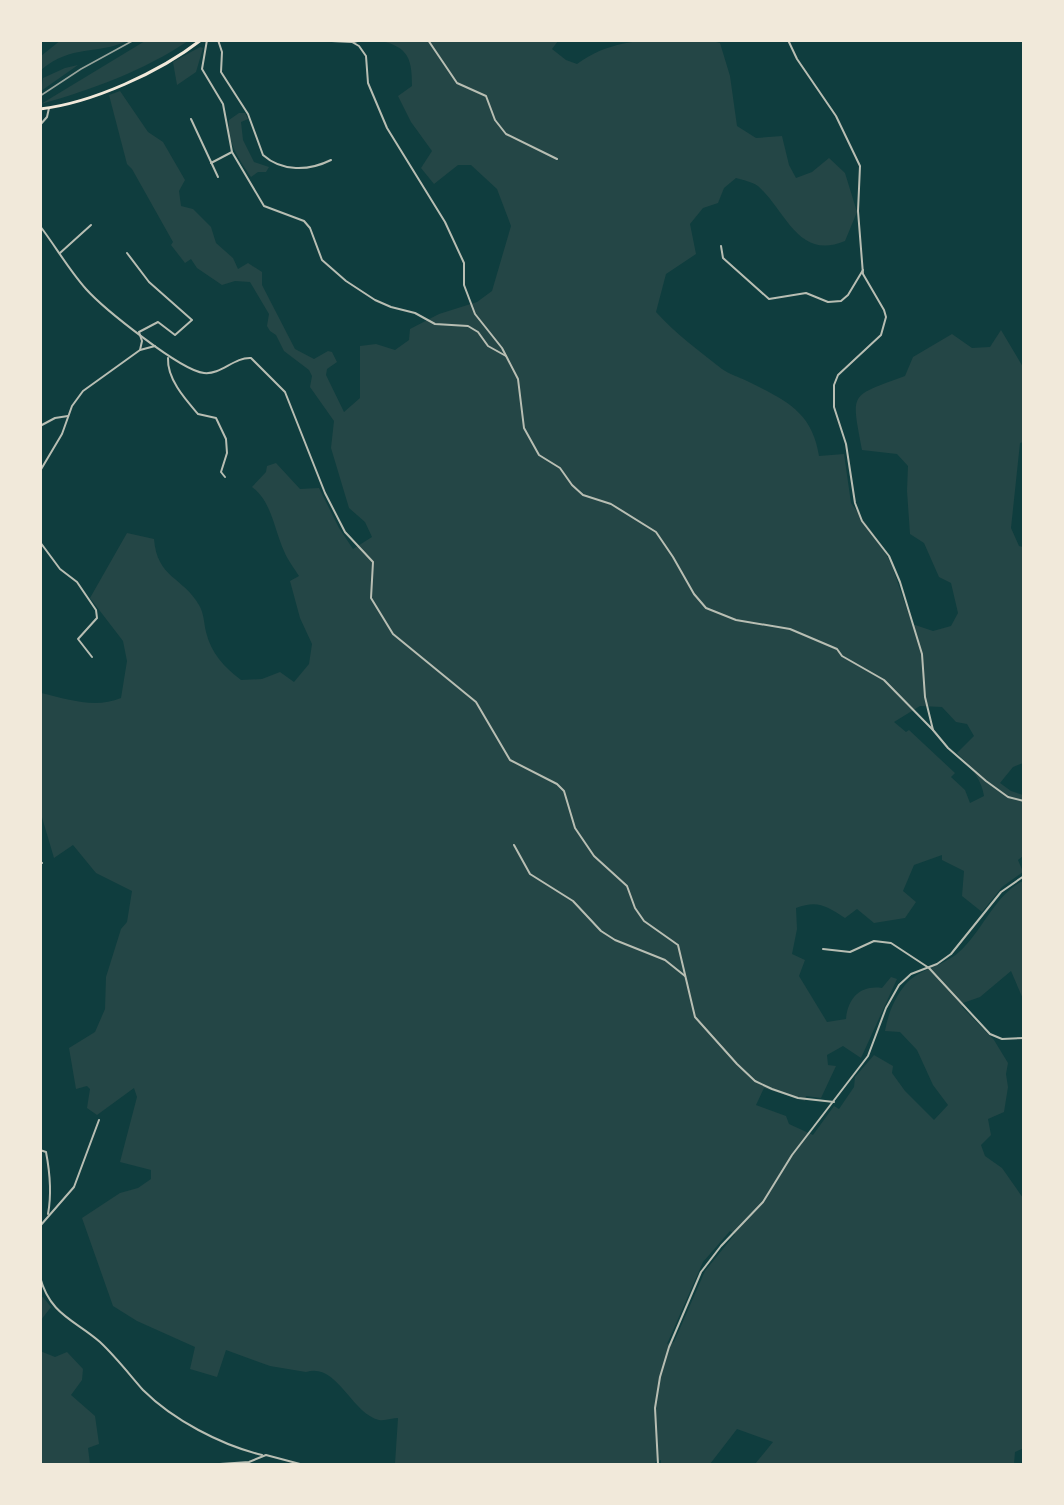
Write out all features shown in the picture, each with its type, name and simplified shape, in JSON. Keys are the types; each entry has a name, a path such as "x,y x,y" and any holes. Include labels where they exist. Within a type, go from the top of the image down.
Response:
{"main road":[{"path":"40,109 85,99 126,82 201,40"}],"street":[{"path":"207,40 202,69 224,104 232,152 264,206 304,221 310,228 322,260 346,281 375,300 415,313 435,324 468,326 477,332 488,346 507,357"},
{"path":"218,40 222,52 220,72 248,114 263,155 284,166 308,169 331,160"},
{"path":"312,40 352,42 362,40"},
{"path":"428,40 457,83 486,96 495,120 506,134 557,159"},
{"path":"788,40 797,59 836,116 860,166 858,211 863,270 870,289 884,309 885,325 876,341 836,378 834,407 846,444 858,512 889,556 906,599 922,654 925,697 933,730"},
{"path":"352,42 366,56 368,83 387,128 429,192 452,236 466,268 463,273 464,285 476,314 507,357 518,379 524,428 539,455 560,468 572,486 583,495 611,504 656,532 702,604 721,616 785,628 837,649 842,656 890,684 954,754 986,781 1008,796 1023,801"},
{"path":"40,125 47,117 49,108"},
{"path":"191,119 218,177"},
{"path":"211,163 232,152"},
{"path":"60,253 91,225"},
{"path":"40,226 88,292 168,358 205,374 240,359 251,358 278,383 289,401 308,453 345,532 373,562 371,598 384,622 400,641 476,702 510,759 557,784 564,791 577,833 602,866 627,886 635,908 644,921 678,945 695,1017 748,1075 759,1084 785,1094 834,1102"},
{"path":"721,246 723,258 769,299 806,293 828,302 841,301 848,296 863,270"},
{"path":"127,253 149,282 192,320 175,334 158,322 139,332"},
{"path":"139,332 142,341 140,350"},
{"path":"40,471 62,434 72,406 87,387 140,350 155,346"},
{"path":"168,358 171,375 183,395 198,414 212,416 218,422 228,443 221,472 225,477"},
{"path":"40,426 55,418 68,416"},
{"path":"40,542 60,569 77,582 96,610 97,618 78,639 92,657"},
{"path":"514,845 530,874 573,901 601,931 615,940 665,960 686,976"},
{"path":"658,1464 656,1395 669,1347 691,1302 698,1279 712,1257 763,1202 792,1155 834,1102 873,1046 886,1008 899,985 911,974 929,968 957,949 1001,892 1023,876"},
{"path":"823,950 850,952 874,941 884,940 929,968 986,1032 1002,1039 1023,1038"},
{"path":"40,1226 74,1187 99,1120"},
{"path":"40,1150 46,1152 50,1174 51,1200 47,1217"},
{"path":"40,1277 45,1293 60,1312 99,1341 164,1409 235,1446 300,1464"},
{"path":"220,1464 255,1460 262,1455"}],"shaded area":[{"path":"61,40 127,41 63,56 41,70 41,56"},
{"path":"656,40 708,40 720,43 730,76 737,126 756,138 782,136 789,165 796,178 812,172 829,158 845,173 857,212 845,241 829,245 816,244 804,239 794,230 758,186 736,178 724,188 718,203 703,208 690,224 696,254 666,274 656,312 722,369 773,394 795,409 810,428 819,456 844,454 851,503 881,544 892,566 912,624 933,631 951,626 958,613 951,583 939,577 924,543 910,534 908,466 897,454 862,450 856,416 858,399 873,388 905,376 913,357 952,334 972,348 990,347 1001,330 1023,367 1023,442 1020,443 1011,528 1019,546 1023,547 1023,763 1013,767 1000,783 1011,791 1023,795 1023,856 1018,860 1023,872 1002,887 982,912 962,896 964,871 942,860 942,855 914,865 903,891 916,902 905,918 874,923 857,909 845,918 816,904 796,908 797,929 792,954 805,960 799,976 827,1022 846,1019 852,999 861,991 882,988 891,977 897,979 861,1058 843,1046 827,1055 828,1065 836,1066 821,1098 806,1096 805,1101 764,1088 756,1105 786,1116 789,1124 813,1135 834,1106 839,1109 854,1087 855,1077 874,1055 893,1066 892,1073 905,1091 934,1120 948,1105 933,1085 917,1050 900,1032 885,1031 890,1013 898,996 910,980 959,952 1004,895 1023,881 1023,999 1011,971 980,997 963,1003 962,1007 994,1040 1008,1063 1006,1074 1008,1087 1004,1112 988,1119 991,1135 981,1145 985,1156 1002,1168 1023,1198 1024,1448 1015,1452 1014,1464 755,1464 773,1442 737,1429 710,1464 661,1464 661,1460 655,1464 395,1464 398,1418 379,1420 369,1416 327,1374 270,1366 226,1350 217,1377 190,1369 195,1347 137,1321 113,1306 82,1218 120,1193 138,1188 151,1179 151,1170 120,1162 137,1097 134,1088 97,1115 87,1108 90,1089 87,1086 76,1089 69,1048 95,1032 105,1009 106,977 121,929 127,922 132,891 96,873 73,845 54,858 41,814 41,693 91,703 121,698 127,661 123,641 90,598 127,533 154,539 156,552 165,570 186,588 199,605 211,647 229,670 241,680 262,679 280,672 294,682 309,664 312,644 300,618 290,581 299,576 285,554 264,500 252,487 266,472 267,466 276,463 300,489 319,488 339,528 353,549 372,537 365,522 349,508 331,448 334,421 310,387 312,376 309,370 284,351 276,335 270,331 267,326 269,314 250,282 235,281 222,285 197,268 191,259 185,263 171,245 173,242 127,164 109,95 120,91 148,132 163,142 185,180 179,191 181,206 193,209 211,227 216,243 233,258 238,269 248,263 262,272 262,285 295,349 314,359 328,351 332,352 337,362 327,369 326,375 344,412 360,398 360,346 376,344 395,350 409,340 410,329 439,314 477,302 492,291 511,226 497,189 471,165 458,165 434,184 421,168 432,151 411,122 398,96 412,86 410,62 398,47 381,41 558,41 552,49 566,60 577,64 592,54 624,43","holes":["920,706 942,707 956,722 967,724 974,736 957,753 978,778 984,796 970,803 965,790 951,777 955,773 909,730 906,732 894,722","730,1231 735,1234 705,1271 674,1342 667,1344 703,1262"]},
{"path":"145,41 188,41 154,61 117,78 41,104"},
{"path":"200,47 203,48 196,72 177,85 173,62"},
{"path":"78,65 41,91 43,78"},
{"path":"239,113 245,113 248,119 241,122 243,140 254,162 269,167 266,172 258,172 251,177 242,164 230,136 229,120"},
{"path":"43,1297 51,1307 41,1320 41,1298"},
{"path":"40,1351 55,1357 67,1352 83,1369 82,1380 71,1395 95,1416 99,1444 88,1448 90,1464 42,1464 41,1462"}],"railway":[{"path":"40,96 81,69 134,40"}]}
